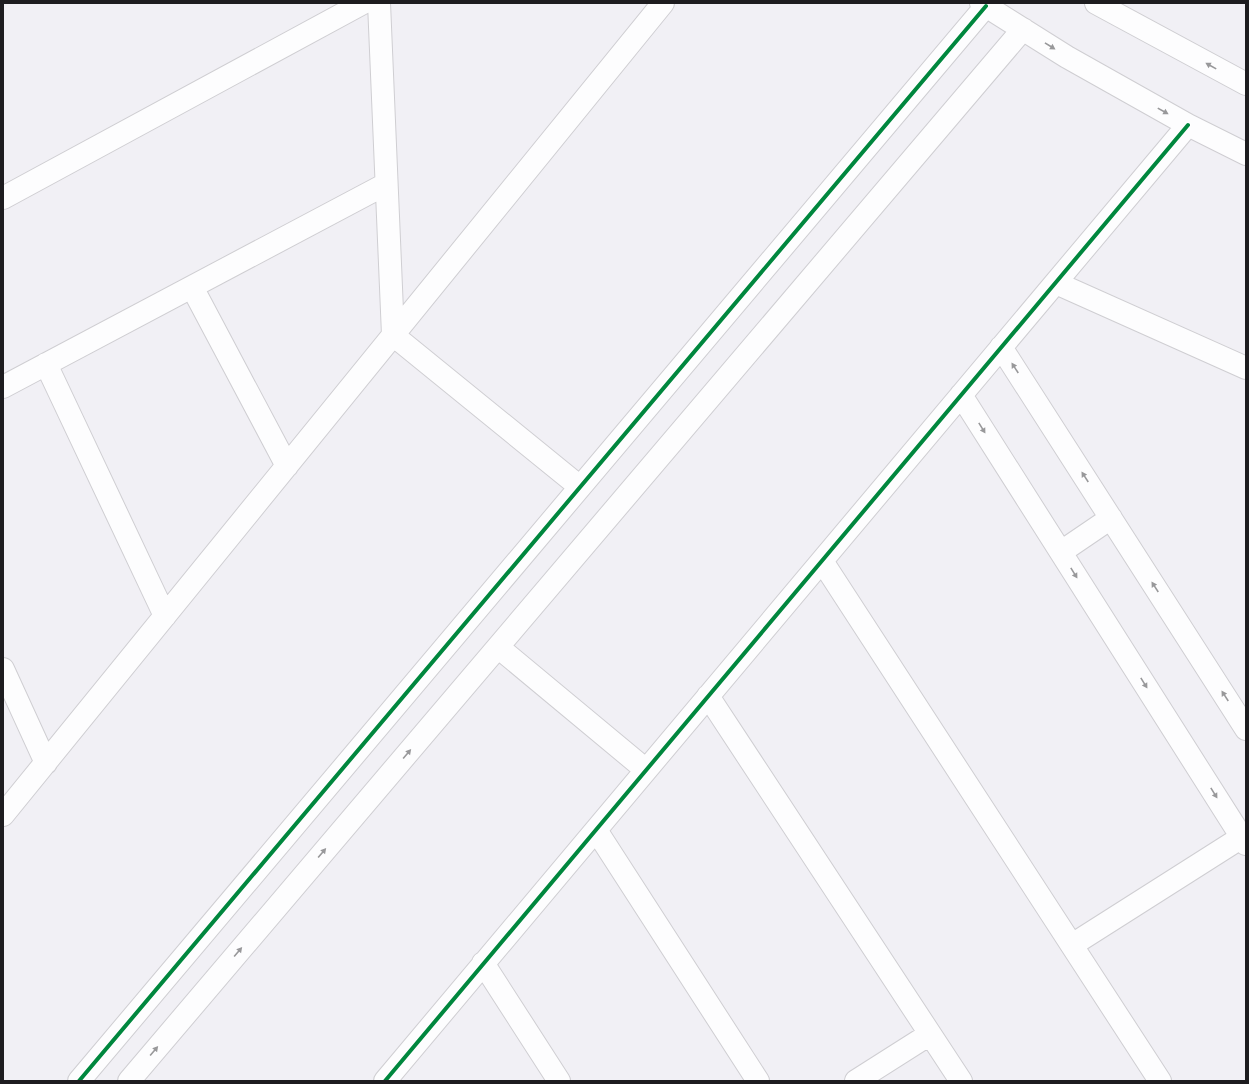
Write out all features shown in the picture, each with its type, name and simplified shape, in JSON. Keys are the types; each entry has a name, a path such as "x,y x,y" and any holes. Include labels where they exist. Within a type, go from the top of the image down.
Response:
{"street":[{"path":"3,198 363,3"},
{"path":"379,3 393,335 580,487"},
{"path":"3,815 663,3"},
{"path":"1096,3 1246,84"},
{"path":"79,1081 580,487 984,4 1067,57 1188,125 1246,154"},
{"path":"128,1081 1023,30"},
{"path":"384,1081 1188,125"},
{"path":"3,387 386,184"},
{"path":"1056,283 1242,370"},
{"path":"192,287 287,466"},
{"path":"1001,347 1246,729"},
{"path":"46,364 165,616"},
{"path":"961,395 1244,840 1072,945"},
{"path":"1061,552 1111,518"},
{"path":"822,561 1160,1081"},
{"path":"498,647 646,770"},
{"path":"3,669 46,763"},
{"path":"708,696 961,1081"},
{"path":"596,830 758,1081"},
{"path":"483,963 559,1081"},
{"path":"856,1081 930,1034"}],"cycle path":[{"path":"79,1081 986,6"},
{"path":"385,1081 1188,125"}]}
